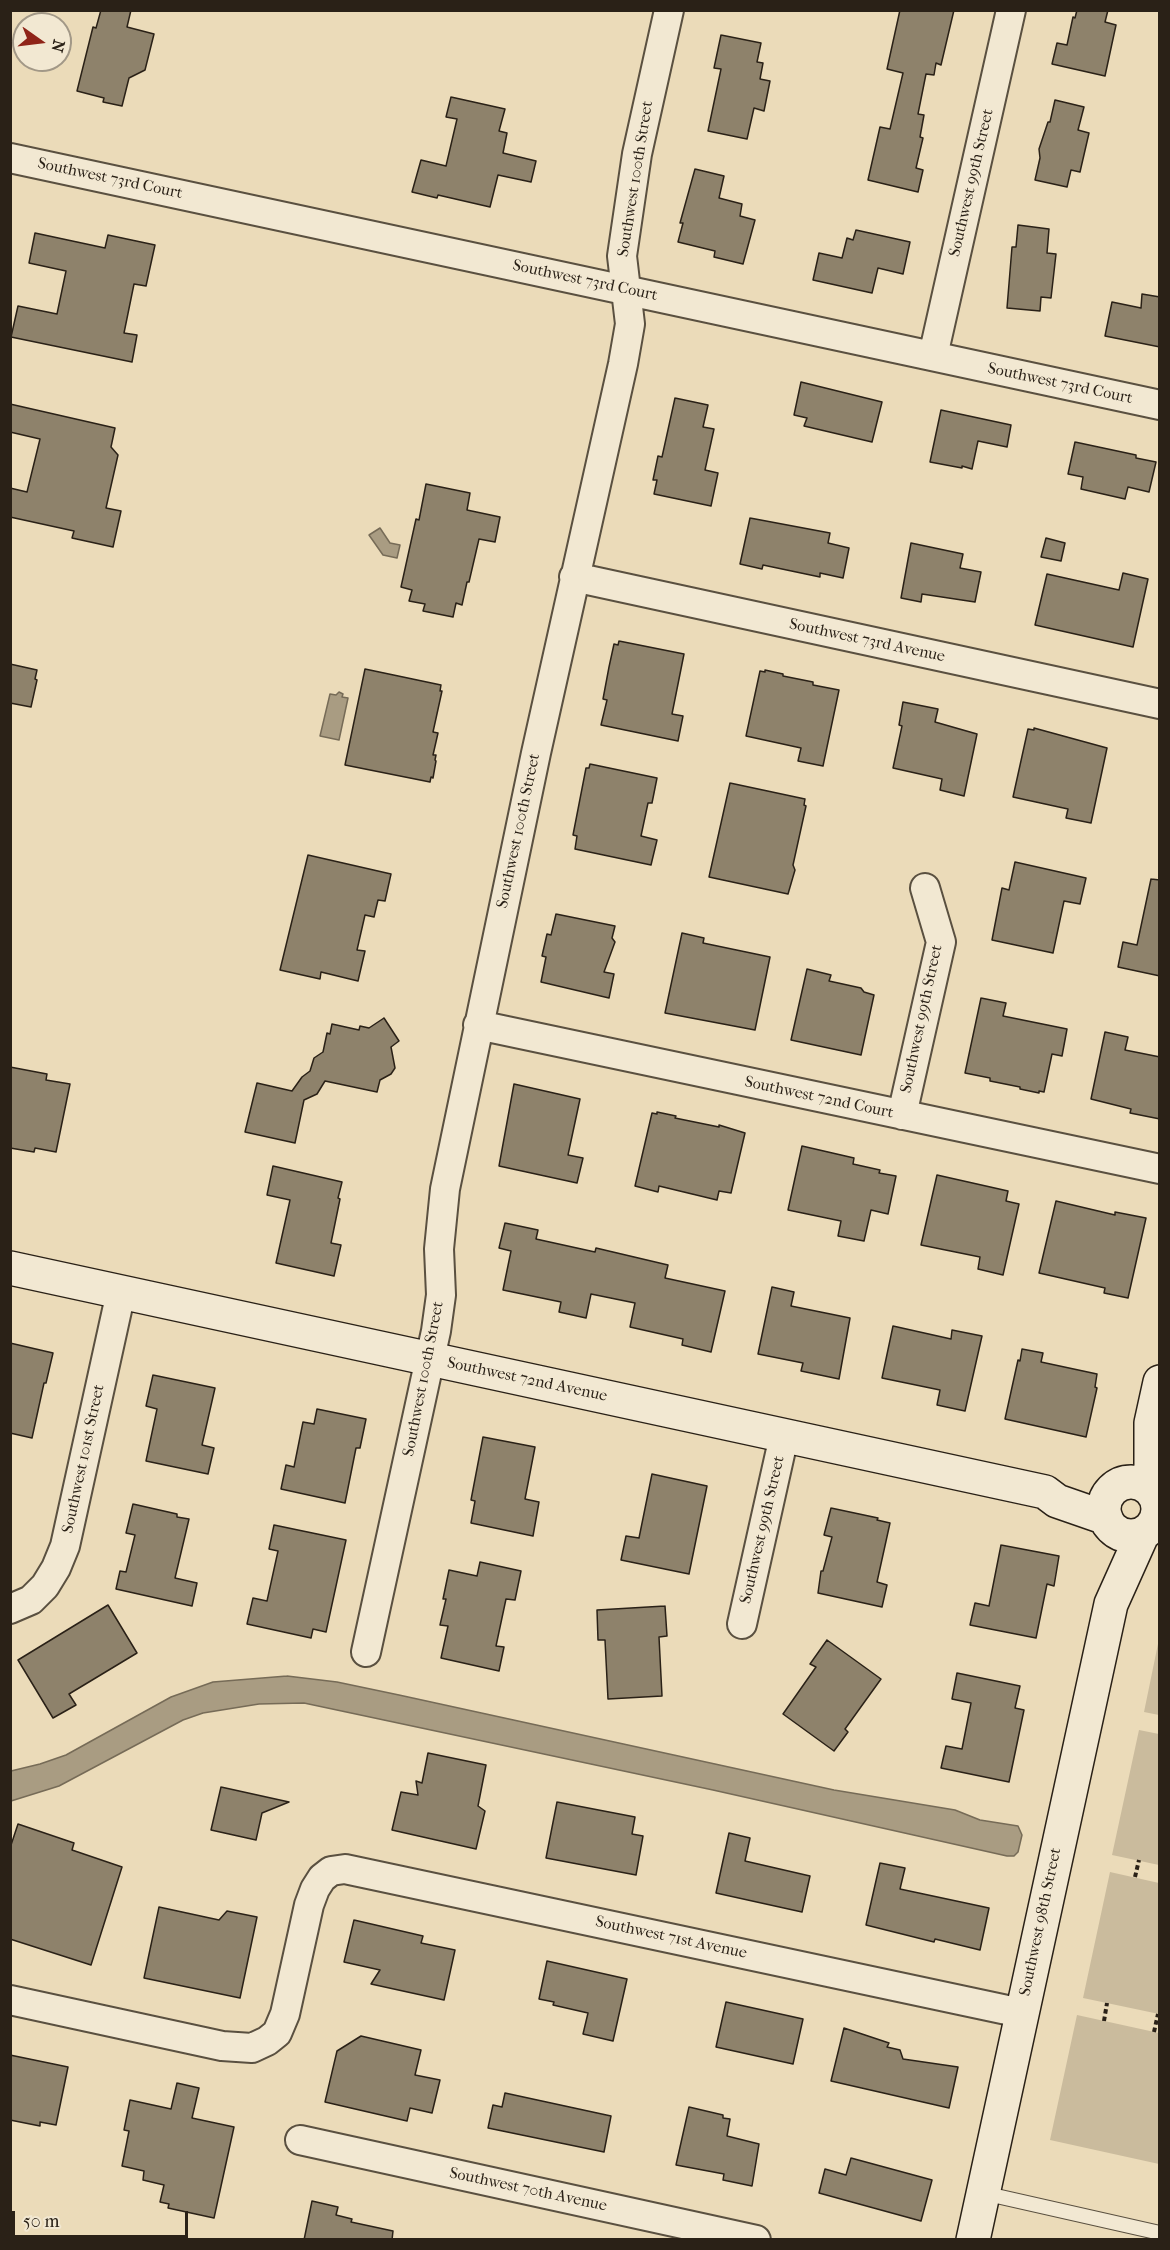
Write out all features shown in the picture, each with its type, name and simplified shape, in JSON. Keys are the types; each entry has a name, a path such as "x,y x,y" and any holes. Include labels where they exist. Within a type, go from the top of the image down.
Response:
{"street":[{"name":"Southwest 100th Street","path":"366,1652 440,1312 439,1249 442,1204 478,1025 630,324 622,256 646,107 669,10"},
{"name":"Southwest 99th Street","path":"933,356 1011,10"},
{"name":"Southwest 73rd Court","path":"10,158 1160,405"},
{"name":"Southwest 73rd Avenue","path":"574,577 1160,704"},
{"name":"Southwest 99th Street","path":"902,1116 941,942 925,888"},
{"name":"Southwest 72nd Court","path":"478,1025 1160,1169"},
{"name":"Southwest 72nd Avenue","path":"10,1268 1045,1492 1060,1487 1128,1517 1126,1483 1136,1482 1155,1495"},
{"name":"Southwest 101st Street","path":"13,1608 31,1599 45,1586 65,1546 121,1292"},
{"name":"Southwest 98th Street","path":"1155,1495 1150,1423 1160,1382"},
{"name":"Southwest 98th Street","path":"973,2240 1111,1604 1128,1517 1128,1472 1143,1429 1150,1423"},
{"name":"Southwest 99th Street","path":"742,1624 784,1436"},
{"name":"Southwest 71st Avenue","path":"10,2000 222,2046 252,2048 267,2041 277,2032 285,2014 309,1905 315,1889 322,1878 331,1872 345,1869 1021,2013"},
{"name":"Southwest 70th Avenue","path":"300,2140 756,2240"}],"lane":[{"path":"982,2192 1160,2233"}],"path":[{"path":"1135,1877 1139,1860"},
{"path":"1104,2021 1107,2003"},
{"path":"1154,2032 1158,2023 1158,2014"}],"shaded area":[{"path":"380,528 390,543 400,545 397,558 383,555 369,535"},
{"path":"339,692 343,694 342,697 348,698 339,740 320,736 330,694 336,695"},
{"path":"1159,1639 1160,1715 1144,1712"},
{"path":"287,1676 337,1682 834,1790 955,1810 980,1820 1018,1826 1022,1835 1018,1852 1014,1856 1007,1856 713,1790 304,1703 259,1704 203,1713 183,1720 59,1786 11,1801 11,1771 66,1755 171,1697 213,1682"},
{"path":"1139,1730 1159,1734 1159,1865 1112,1855"},
{"path":"1110,1872 1159,1883 1159,2014 1083,1998"},
{"path":"1077,2015 1159,2033 1159,2164 1050,2140"}],"building":[{"path":"101,10 131,10 127,27 154,34 145,70 129,78 122,106 103,102 104,98 77,91 93,27 96,28"},
{"path":"900,10 954,10 941,65 936,63 934,75 926,74 918,114 924,115 920,137 923,138 916,168 923,170 918,192 868,180 880,127 890,129 903,73 887,69"},
{"path":"1077,10 1108,10 1105,22 1116,25 1105,76 1052,64 1057,43 1067,45 1073,17 1075,18"},
{"path":"721,35 761,43 757,62 763,63 760,79 770,81 764,111 754,108 747,139 708,131 721,69 714,68"},
{"path":"451,97 505,109 499,131 507,133 503,153 536,161 531,182 498,175 490,207 438,195 437,198 412,192 421,160 446,166 457,119 446,117"},
{"path":"1055,100 1084,107 1078,130 1089,133 1080,172 1071,170 1067,187 1035,180 1040,158 1039,149 1048,122 1050,122"},
{"path":"695,169 724,176 719,198 742,204 740,216 755,220 743,264 714,257 715,251 678,242 683,223 680,223"},
{"path":"1018,225 1049,229 1047,253 1056,254 1051,298 1041,297 1040,311 1007,308 1012,247 1016,247"},
{"path":"856,230 910,242 903,274 878,268 872,293 813,280 819,253 842,258 847,238 853,240"},
{"path":"35,233 105,248 108,235 155,245 146,286 134,284 124,333 137,335 132,362 11,337 18,306 57,314 66,271 29,263"},
{"path":"1142,294 1160,297 1160,347 1105,336 1112,302 1141,308"},
{"path":"801,382 882,402 872,442 804,426 807,418 794,415"},
{"path":"675,398 708,405 703,427 714,429 705,470 718,473 711,506 654,494 657,480 653,480 658,456 662,457"},
{"path":"10,404 115,428 111,447 118,455 106,508 121,511 113,547 72,538 74,531 10,517 10,488 27,492 40,439 10,432"},
{"path":"941,410 1011,425 1007,447 978,441 972,469 930,462"},
{"path":"1075,442 1136,455 1136,458 1156,462 1149,492 1128,487 1125,499 1081,489 1083,477 1068,474"},
{"path":"426,484 470,493 467,510 500,517 495,542 479,539 462,605 456,603 453,617 423,611 425,604 409,601 412,590 401,587"},
{"path":"750,518 830,533 828,543 849,548 843,578 820,573 820,577 763,565 762,569 740,564"},
{"path":"1046,538 1065,543 1061,561 1041,557"},
{"path":"911,543 963,554 960,568 981,572 975,602 922,594 921,602 901,598"},
{"path":"1123,573 1148,579 1133,647 1035,625 1047,574 1119,590"},
{"path":"619,641 684,654 672,714 683,716 678,741 601,725 607,700 603,699 609,667 614,644 618,645"},
{"path":"10,664 37,670 31,707 10,703"},
{"path":"365,669 441,685 440,691 442,691 433,732 438,733 433,755 436,755 436,761 430,782 345,765"},
{"path":"765,670 813,682 813,685 839,690 823,766 798,761 801,748 746,736 760,671 765,672"},
{"path":"903,702 938,709 935,722 977,734 964,796 940,790 942,779 893,768 902,726 899,725"},
{"path":"1034,728 1107,748 1091,823 1066,818 1068,809 1013,797 1028,729 1034,730"},
{"path":"590,764 657,778 652,803 648,803 641,836 657,840 651,865 575,849 577,836 573,835 586,768 589,768"},
{"path":"730,783 805,799 804,805 806,806 793,865 795,870 788,894 709,877"},
{"path":"308,855 391,874 385,901 378,900 374,917 365,915 357,950 365,951 358,981 321,972 320,979 280,970"},
{"path":"1015,862 1086,878 1080,904 1064,901 1053,953 992,940 1002,888 1009,890"},
{"path":"1151,879 1160,880 1160,976 1118,967 1123,942 1137,945"},
{"path":"556,914 615,926 612,938 615,942 604,972 614,974 609,998 541,982 546,957 542,956 547,934 551,935"},
{"path":"682,933 704,938 703,943 770,957 755,1030 665,1013"},
{"path":"807,969 831,975 829,981 861,988 864,992 874,995 861,1055 791,1040"},
{"path":"981,998 1006,1003 1003,1016 1067,1029 1062,1056 1052,1054 1044,1092 1020,1089 1020,1087 990,1081 990,1078 965,1073"},
{"path":"384,1018 399,1041 391,1047 395,1068 391,1074 380,1080 377,1092 325,1081 317,1094 304,1100 295,1143 245,1132 257,1083 292,1091 302,1077 310,1071 314,1058 323,1052 327,1033 330,1034 332,1024 359,1030 360,1026 369,1028"},
{"path":"1105,1032 1128,1037 1125,1050 1160,1057 1160,1119 1130,1113 1131,1109 1091,1099"},
{"path":"10,1067 47,1074 46,1080 70,1084 56,1152 35,1148 34,1152 10,1148"},
{"path":"514,1084 580,1099 568,1155 583,1158 577,1183 499,1166"},
{"path":"657,1112 745,1133 731,1193 719,1191 717,1200 659,1186 658,1192 635,1186 652,1113 657,1114"},
{"path":"802,1146 854,1158 853,1164 896,1176 888,1214 871,1210 864,1241 838,1236 841,1221 788,1210"},
{"path":"273,1166 342,1182 331,1243 341,1245 334,1276 276,1263 290,1200 267,1195"},
{"path":"937,1175 1008,1191 1006,1201 1019,1204 1003,1275 978,1269 980,1257 921,1245"},
{"path":"1056,1201 1115,1215 1115,1212 1146,1218 1128,1298 1104,1293 1105,1288 1039,1273"},
{"path":"505,1223 538,1230 536,1239 595,1252 596,1248 668,1265 665,1278 725,1291 711,1352 682,1345 683,1339 630,1327 635,1303 591,1294 586,1318 559,1312 561,1302 503,1290 511,1251 499,1248"},
{"path":"772,1287 794,1292 791,1306 850,1318 839,1379 801,1371 803,1363 758,1354"},
{"path":"893,1326 951,1339 952,1330 982,1336 965,1411 937,1405 940,1390 882,1378"},
{"path":"10,1343 53,1353 32,1438 10,1433"},
{"path":"1022,1349 1043,1353 1041,1362 1097,1374 1095,1387 1097,1388 1086,1437 1005,1419"},
{"path":"153,1375 215,1388 202,1445 214,1448 208,1474 146,1461 157,1409 146,1406"},
{"path":"317,1409 366,1419 360,1448 356,1448 345,1503 281,1489 286,1465 294,1467 303,1422 314,1424"},
{"path":"483,1437 535,1447 525,1499 539,1502 533,1536 471,1523 475,1501 471,1500"},
{"path":"652,1474 707,1486 689,1574 621,1560 626,1536 639,1538"},
{"path":"133,1504 189,1519 175,1578 197,1583 192,1606 116,1589 120,1571 126,1572 135,1535 126,1533"},
{"path":"831,1508 878,1518 877,1520 890,1523 877,1582 887,1585 882,1607 818,1593 821,1571 823,1571 832,1537 824,1535"},
{"path":"274,1525 346,1540 326,1632 313,1629 311,1638 247,1624 253,1598 267,1601 278,1551 269,1549"},
{"path":"1001,1545 1059,1556 1054,1586 1047,1584 1036,1638 970,1625 975,1603 989,1606"},
{"path":"480,1562 521,1571 515,1600 506,1599 496,1646 504,1647 499,1671 441,1658 448,1626 440,1625 449,1570 477,1576"},
{"path":"108,1605 137,1653 69,1694 76,1705 53,1718 18,1660"},
{"path":"665,1606 667,1636 659,1637 662,1696 608,1699 605,1640 598,1640 597,1610"},
{"path":"827,1640 881,1679 845,1729 848,1732 834,1751 783,1714 816,1667 810,1664"},
{"path":"957,1673 1020,1686 1015,1708 1024,1710 1009,1782 941,1768 946,1746 962,1749 971,1703 952,1699"},
{"path":"428,1753 486,1765 478,1806 485,1811 476,1849 392,1830 401,1792 418,1795 416,1781 422,1783"},
{"path":"221,1787 289,1802 262,1813 256,1840 211,1830"},
{"path":"557,1802 635,1817 632,1834 643,1836 636,1875 546,1858"},
{"path":"18,1824 74,1843 72,1850 122,1867 91,1965 10,1939 10,1848"},
{"path":"729,1833 750,1838 745,1861 810,1876 802,1912 716,1893"},
{"path":"880,1863 905,1868 900,1889 989,1908 980,1950 935,1939 934,1942 866,1925"},
{"path":"159,1907 219,1920 227,1911 257,1917 240,1998 144,1978"},
{"path":"354,1920 423,1936 421,1943 455,1950 444,2000 371,1984 380,1970 344,1962"},
{"path":"547,1961 627,1979 613,2041 583,2034 588,2013 553,2005 554,2002 539,1999"},
{"path":"726,2002 803,2019 793,2064 716,2047"},
{"path":"844,2028 889,2043 887,2047 900,2050 903,2059 958,2067 949,2108 831,2081"},
{"path":"361,2036 421,2050 415,2075 440,2080 432,2113 410,2108 407,2121 325,2102 337,2051"},
{"path":"10,2055 68,2067 56,2125 40,2122 40,2126 10,2120"},
{"path":"177,2083 199,2088 192,2118 234,2127 214,2218 168,2208 169,2204 160,2202 164,2185 143,2180 144,2171 122,2166 129,2131 124,2130 130,2100 171,2109"},
{"path":"505,2093 611,2116 604,2152 488,2128 493,2105 502,2107"},
{"path":"689,2107 723,2115 723,2118 730,2119 727,2136 759,2144 752,2186 723,2180 724,2174 676,2165"},
{"path":"851,2158 932,2180 921,2221 819,2193 825,2169 846,2175"},
{"path":"312,2201 338,2207 336,2215 352,2219 351,2222 393,2231 392,2240 304,2240"}]}
